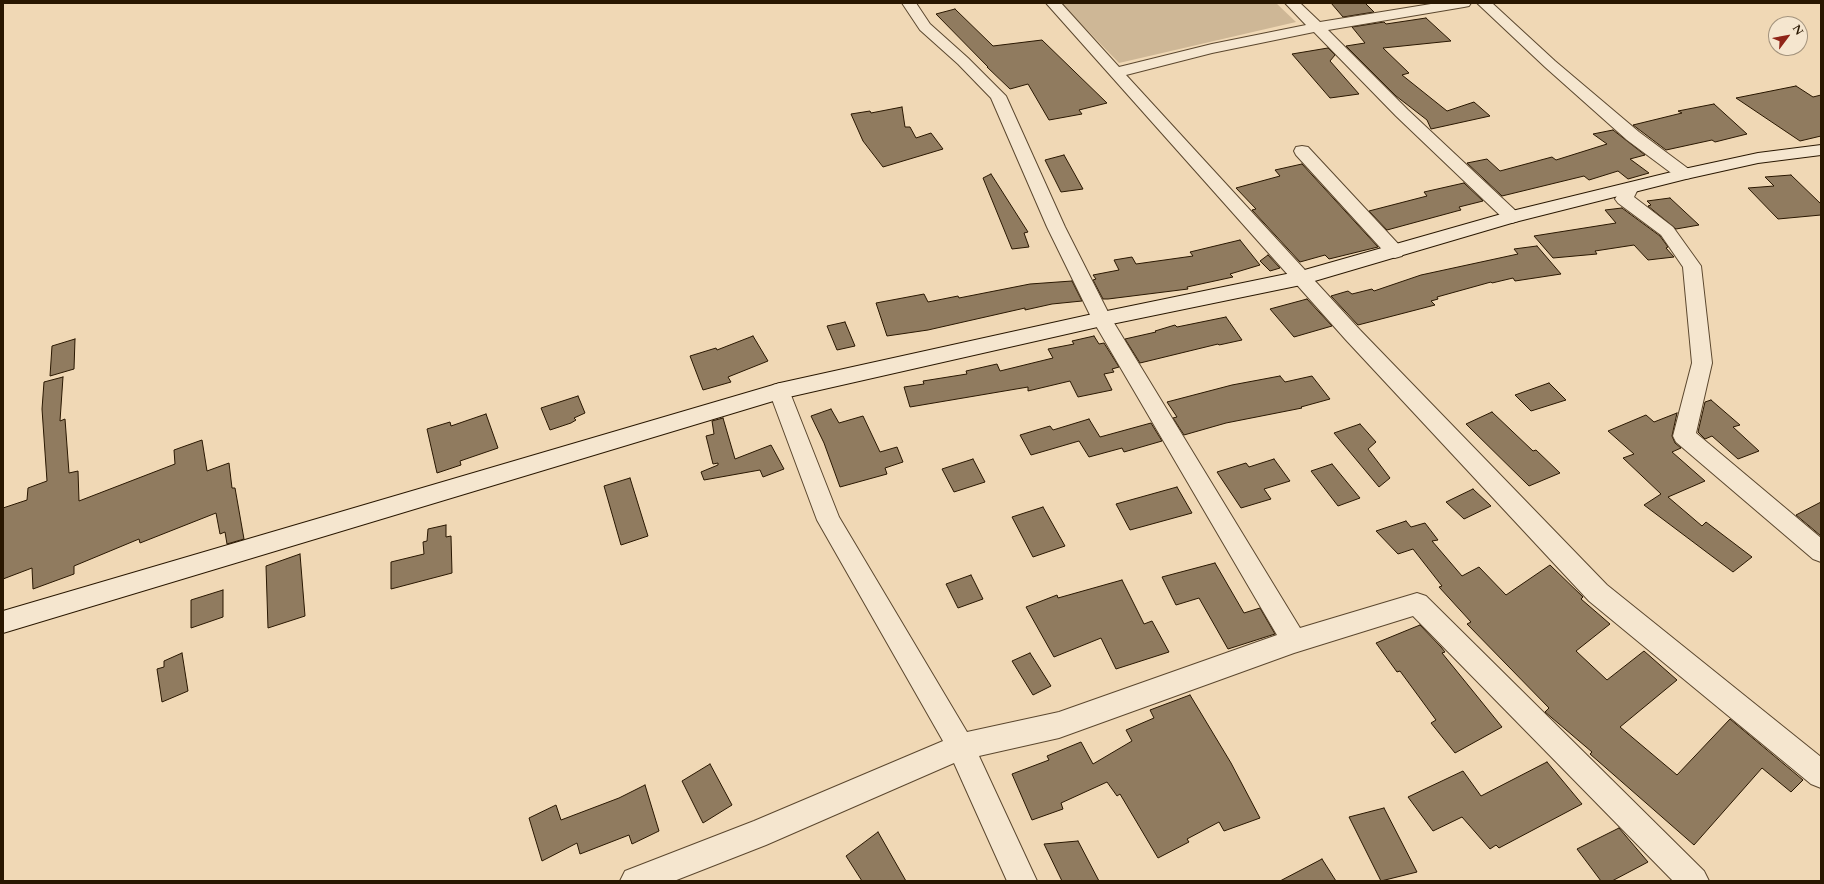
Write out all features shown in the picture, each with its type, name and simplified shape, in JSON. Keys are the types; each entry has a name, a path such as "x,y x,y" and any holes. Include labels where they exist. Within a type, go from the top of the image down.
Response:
{"street":[{"path":"909,3 925,27 964,61 998,96 1008,116 1049,214 1102,319 1294,641"},
{"path":"1053,3 1353,335 1598,593 1821,774"},
{"path":"1292,3 1402,113 1512,217"},
{"path":"1116,74 1212,49 1317,27 1464,3"},
{"path":"1484,3 1550,64 1633,136 1684,174"},
{"path":"3,622 780,391 1102,319 1301,278 1512,217 1630,189 1684,174 1758,158 1821,150"},
{"path":"1302,151 1395,252"},
{"path":"1630,189 1624,199 1667,231 1692,266 1702,363 1684,436 1821,552"},
{"path":"780,391 829,520 961,747 1022,881"},
{"path":"635,881 756,835 961,747 1059,725 1294,641 1417,604 1694,881"}],"shaded area":[{"path":"1061,3 1276,3 1296,22 1119,63"}],"building":[{"path":"1331,3 1365,3 1374,12 1343,17"},
{"path":"955,9 993,46 1042,40 1107,103 1079,110 1082,114 1049,120 1028,84 1010,89 936,14"},
{"path":"1426,18 1451,41 1383,48 1409,73 1402,75 1447,111 1474,102 1490,116 1431,129 1427,120 1396,96 1346,46 1365,43 1352,27"},
{"path":"1328,48 1335,55 1330,61 1359,94 1330,98 1292,54"},
{"path":"1796,86 1813,97 1821,95 1821,136 1800,141 1736,98"},
{"path":"1714,104 1747,134 1715,142 1712,140 1666,150 1633,125 1682,113 1678,111"},
{"path":"902,107 905,127 910,127 916,138 931,133 943,149 883,167 863,141 851,114 870,111 871,113"},
{"path":"1613,130 1645,155 1630,159 1649,173 1628,179 1618,171 1589,180 1584,176 1502,196 1467,163 1487,159 1500,171 1552,157 1556,160 1607,144 1593,134"},
{"path":"1064,155 1083,189 1061,192 1045,160"},
{"path":"1302,164 1378,247 1329,259 1325,255 1300,262 1252,210 1256,209 1236,188 1280,176 1275,170"},
{"path":"991,174 1028,232 1024,233 1029,247 1012,249 983,178"},
{"path":"1791,175 1821,204 1821,215 1778,219 1748,188 1774,186 1765,177"},
{"path":"1464,183 1483,201 1459,207 1461,210 1387,230 1369,211 1427,196 1424,192"},
{"path":"1670,198 1699,225 1676,229 1648,206 1651,205 1647,201"},
{"path":"1622,208 1660,236 1668,247 1666,248 1674,257 1648,260 1634,245 1595,251 1597,254 1553,258 1534,236 1616,223 1605,210"},
{"path":"1240,240 1260,265 1230,274 1233,277 1187,287 1188,289 1108,299 1103,299 1093,280 1096,279 1093,275 1119,270 1114,260 1132,257 1136,264 1193,256 1190,252"},
{"path":"1537,246 1561,274 1515,281 1513,278 1491,282 1437,297 1438,299 1431,301 1435,305 1358,325 1331,296 1348,291 1352,294 1372,289 1374,291 1421,275 1518,254 1514,249"},
{"path":"1268,255 1280,268 1270,271 1260,261"},
{"path":"1072,281 1082,301 1052,304 1025,310 1025,308 928,330 887,336 876,303 924,294 928,302 958,296 959,298 1030,284"},
{"path":"1307,299 1332,326 1294,337 1270,309"},
{"path":"1226,317 1242,340 1218,344 1140,363 1125,339 1156,332 1155,331 1175,325 1177,327"},
{"path":"845,322 855,346 837,350 827,326"},
{"path":"753,336 768,361 728,377 731,382 703,390 690,356 716,348 717,350"},
{"path":"1094,336 1099,344 1104,343 1119,367 1112,369 1114,372 1104,374 1112,390 1078,397 1070,381 1028,391 1028,387 910,407 904,387 924,384 923,381 967,374 966,371 997,364 1000,371 1053,358 1048,349 1074,344 1072,341"},
{"path":"75,339 74,369 50,376 52,346"},
{"path":"1280,376 1285,382 1312,376 1330,399 1301,407 1302,408 1226,423 1184,435 1173,418 1177,417 1167,402 1232,385"},
{"path":"63,377 60,421 65,419 69,473 78,471 79,501 175,464 174,450 202,440 207,471 229,463 232,488 235,488 244,539 227,544 225,532 220,534 216,513 140,543 139,539 74,566 74,574 33,589 32,568 3,579 3,508 27,500 28,488 47,481 42,409 44,382"},
{"path":"1549,383 1566,400 1531,411 1515,395"},
{"path":"578,396 585,413 574,418 576,420 571,423 550,430 541,408"},
{"path":"1711,400 1740,425 1733,427 1759,451 1738,459 1712,436 1705,439 1698,432 1705,402"},
{"path":"831,409 839,423 863,416 880,452 897,447 903,462 885,468 887,474 840,487 824,443 811,416"},
{"path":"1492,412 1533,451 1536,450 1560,473 1529,486 1466,424"},
{"path":"1677,413 1672,436 1675,443 1681,448 1672,452 1705,481 1668,497 1702,526 1706,522 1752,557 1733,572 1644,505 1661,494 1623,458 1634,454 1608,431 1646,415 1654,422"},
{"path":"486,414 498,448 460,461 461,465 437,473 427,429 450,422 451,426"},
{"path":"723,418 735,459 771,445 784,469 763,477 760,470 704,480 701,472 718,465 718,463 713,464 706,436 714,434 712,421"},
{"path":"1089,419 1100,437 1151,423 1162,441 1124,452 1122,448 1089,457 1079,441 1031,455 1020,435 1050,426 1053,430"},
{"path":"1360,424 1376,442 1368,449 1390,478 1379,487 1334,433"},
{"path":"973,459 985,482 954,492 942,469"},
{"path":"1274,459 1290,481 1264,489 1271,499 1241,508 1217,472 1246,463 1249,467"},
{"path":"1332,464 1360,498 1338,506 1311,471"},
{"path":"630,478 648,536 621,545 604,486"},
{"path":"1177,487 1192,513 1130,530 1116,504"},
{"path":"1473,489 1491,506 1464,519 1446,502"},
{"path":"1821,502 1821,536 1796,515"},
{"path":"1043,507 1065,546 1033,557 1012,517"},
{"path":"1406,521 1411,527 1425,523 1438,540 1432,541 1462,576 1479,567 1506,595 1550,565 1583,597 1581,599 1610,624 1576,651 1607,680 1644,651 1677,680 1620,727 1677,775 1730,719 1803,780 1791,792 1762,768 1694,845 1590,754 1592,752 1545,712 1549,708 1467,624 1471,622 1439,587 1442,586 1413,549 1398,554 1376,531"},
{"path":"446,525 446,537 451,536 452,573 391,589 391,562 424,554 423,542 427,541 428,529"},
{"path":"300,554 305,616 268,628 266,566"},
{"path":"1215,563 1244,613 1260,608 1275,634 1228,649 1199,598 1176,605 1162,577"},
{"path":"971,575 983,599 958,608 946,584"},
{"path":"1122,580 1144,624 1152,621 1169,652 1116,669 1101,638 1054,657 1026,607 1057,595 1058,598"},
{"path":"223,590 223,617 191,628 191,600"},
{"path":"1420,625 1441,647 1445,652 1442,653 1502,727 1455,753 1431,723 1436,720 1400,671 1397,672 1376,643"},
{"path":"182,653 188,691 162,702 157,669 164,667 164,661"},
{"path":"1030,653 1051,686 1033,695 1012,661"},
{"path":"1190,695 1231,763 1260,818 1224,831 1219,822 1187,839 1189,842 1158,858 1120,794 1117,796 1107,782 1061,803 1063,809 1032,820 1012,774 1049,760 1047,756 1081,742 1093,764 1132,741 1126,730 1154,718 1150,710"},
{"path":"1547,762 1582,804 1499,848 1496,845 1490,849 1462,817 1433,831 1408,797 1463,771 1481,796"},
{"path":"710,764 732,805 703,823 682,781"},
{"path":"645,785 659,831 632,844 629,835 580,854 577,843 542,861 529,818 556,805 561,820 619,798"},
{"path":"1384,808 1417,872 1381,881 1349,817"},
{"path":"1619,828 1648,862 1612,881 1601,881 1577,849"},
{"path":"878,832 906,881 862,881 846,856"},
{"path":"1078,841 1099,881 1062,881 1044,844"},
{"path":"1322,859 1336,881 1280,881"}]}
